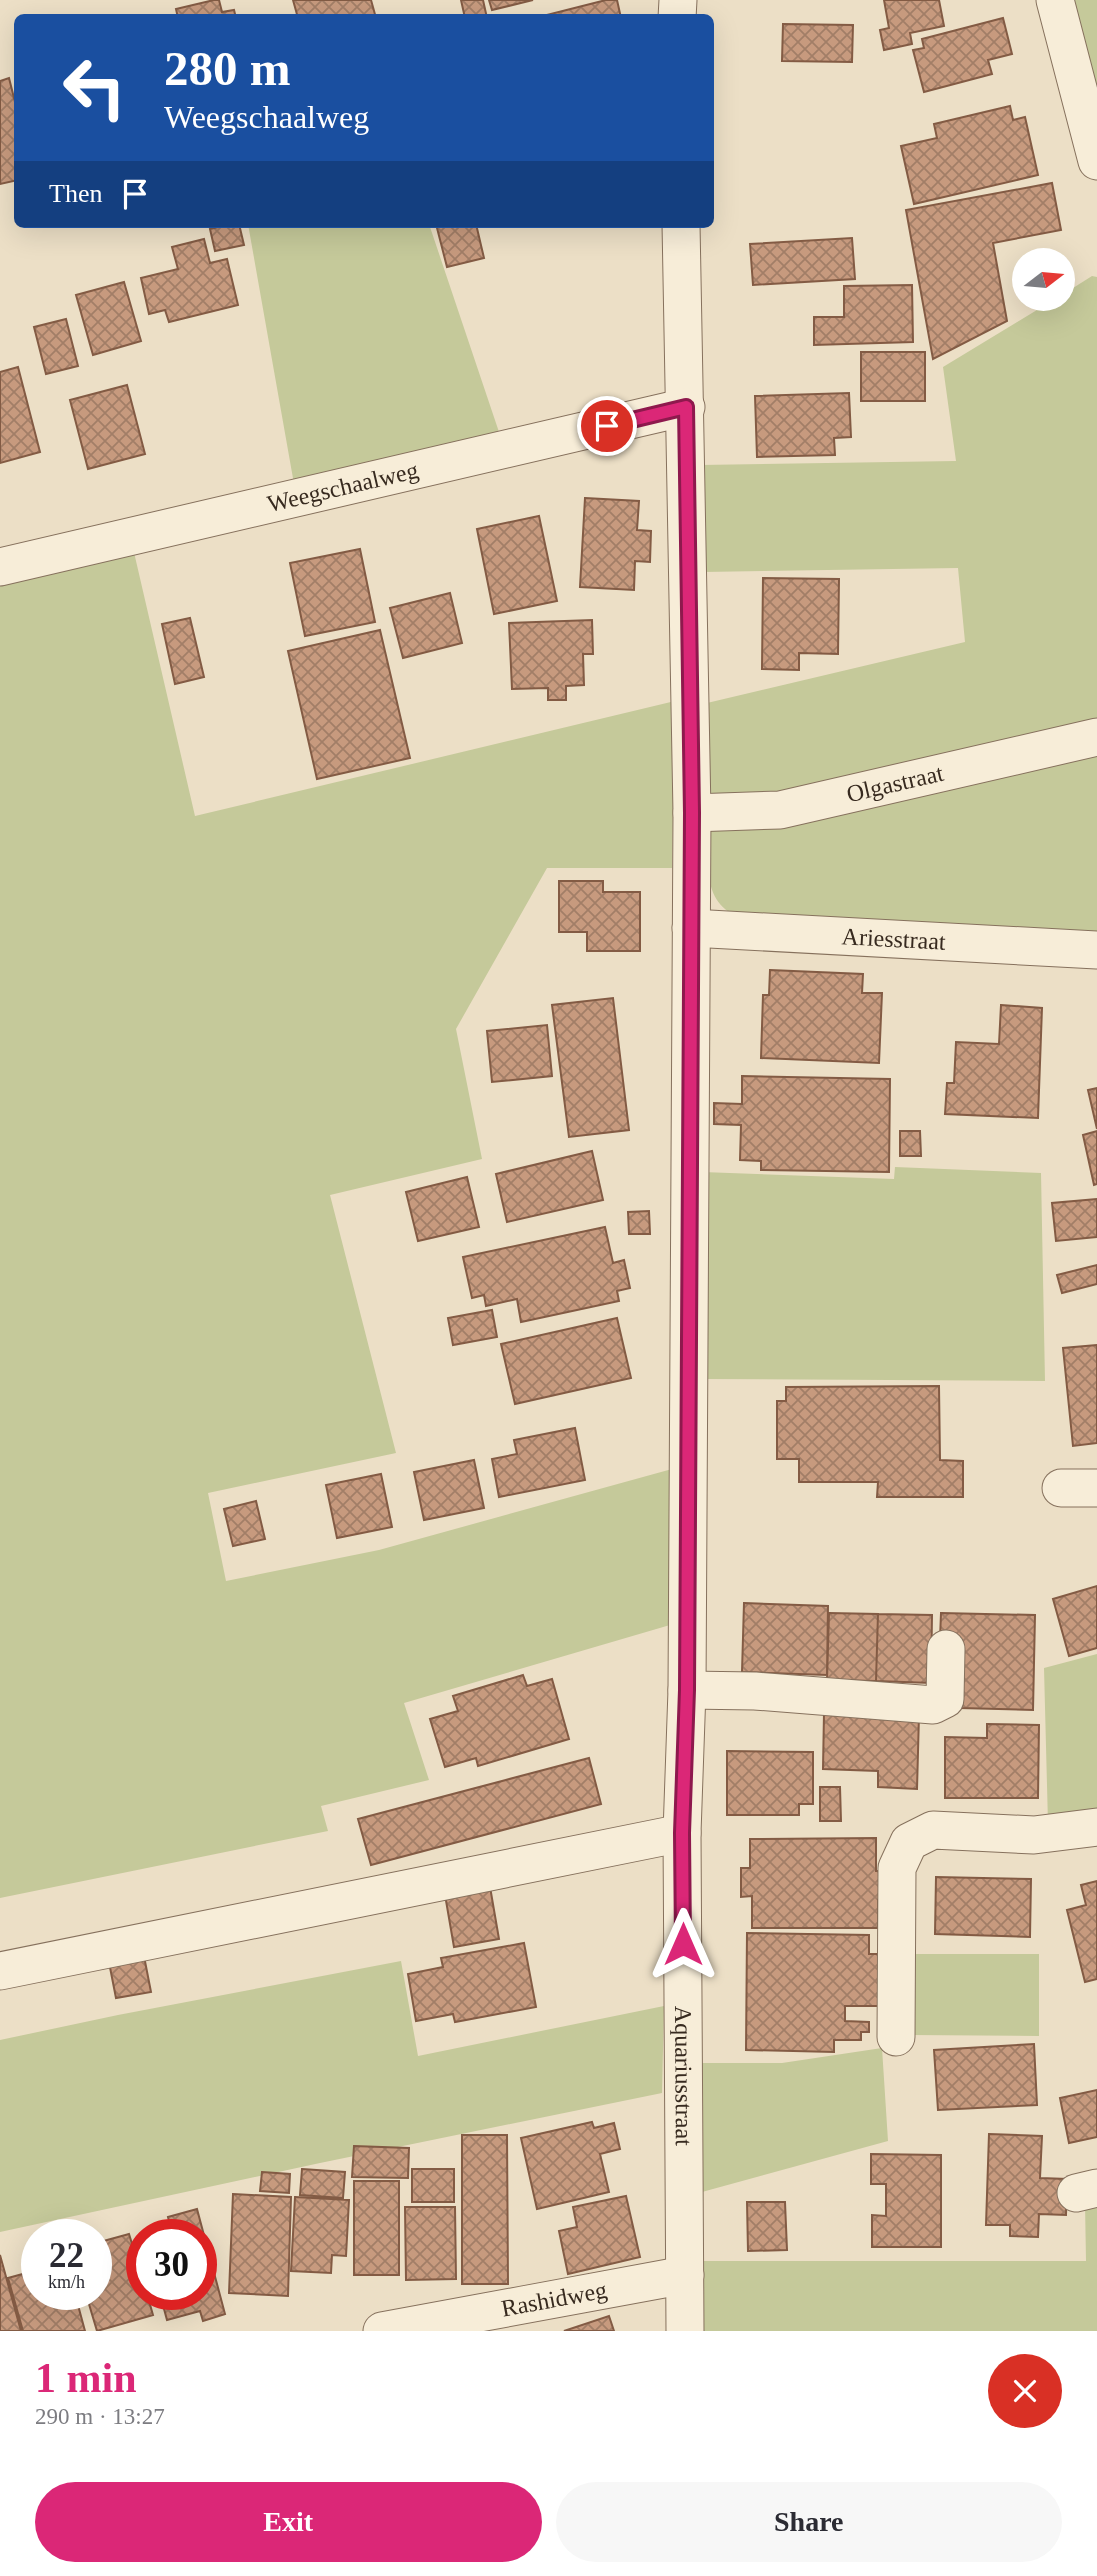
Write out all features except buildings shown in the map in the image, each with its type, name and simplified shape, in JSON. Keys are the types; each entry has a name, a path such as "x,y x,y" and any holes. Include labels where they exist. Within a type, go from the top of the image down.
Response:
{"street":[{"path":"1055,0 1097,161"},
{"name":"Aquariusstraat","path":"681,228 692,813 687,1690 682,1833 685,2331"},
{"name":"Weegschaalweg","path":"0,567 686,407"},
{"name":"Olgastraat","path":"692,813 780,810 1097,737"},
{"name":"Ariesstraat","path":"691,928 1097,950"},
{"path":"687,1690 755,1691 933,1705 945,1699 946,1649"},
{"path":"896,2037 897,1868 909,1842 933,1830 1034,1835 1097,1827"},
{"path":"0,1971 682,1833"},
{"name":"Rashidweg","path":"382,2331 685,2275"}],"green space":[{"path":"1068,0 1097,0 1097,117"},
{"path":"249,228 430,228 500,435 294,484"},
{"path":"1092,276 1097,277 1097,726 781,798 707,798 707,703 965,642 958,568 703,572 700,465 956,461 943,367 1034,312 1074,312 1075,287"},
{"path":"133,548 195,816 675,701 672,868 547,868 456,1029 482,1159 330,1195 396,1453 208,1493 226,1581 379,1550 672,1469 670,1625 404,1703 429,1780 321,1806 328,1831 0,1898 0,579"},
{"path":"1097,747 1097,936 729,912 714,895 708,861 710,826"},
{"path":"895,1167 1041,1173 1045,1381 702,1379 702,1172 894,1179"},
{"path":"1097,1654 1097,1818 1048,1824 1044,1668"},
{"path":"909,1954 1039,1954 1039,2036 908,2035"},
{"path":"401,1961 418,2056 664,2006 662,2093 60,2219 21,2219 21,2227 0,2232 0,2040"},
{"path":"882,2048 888,2141 702,2192 701,2063 782,2063"},
{"path":"1097,2200 1097,2331 696,2331 697,2261 1086,2261 1085,2203"}],"route":[{"path":"607,426 686,407 692,813 683,1944"}]}
